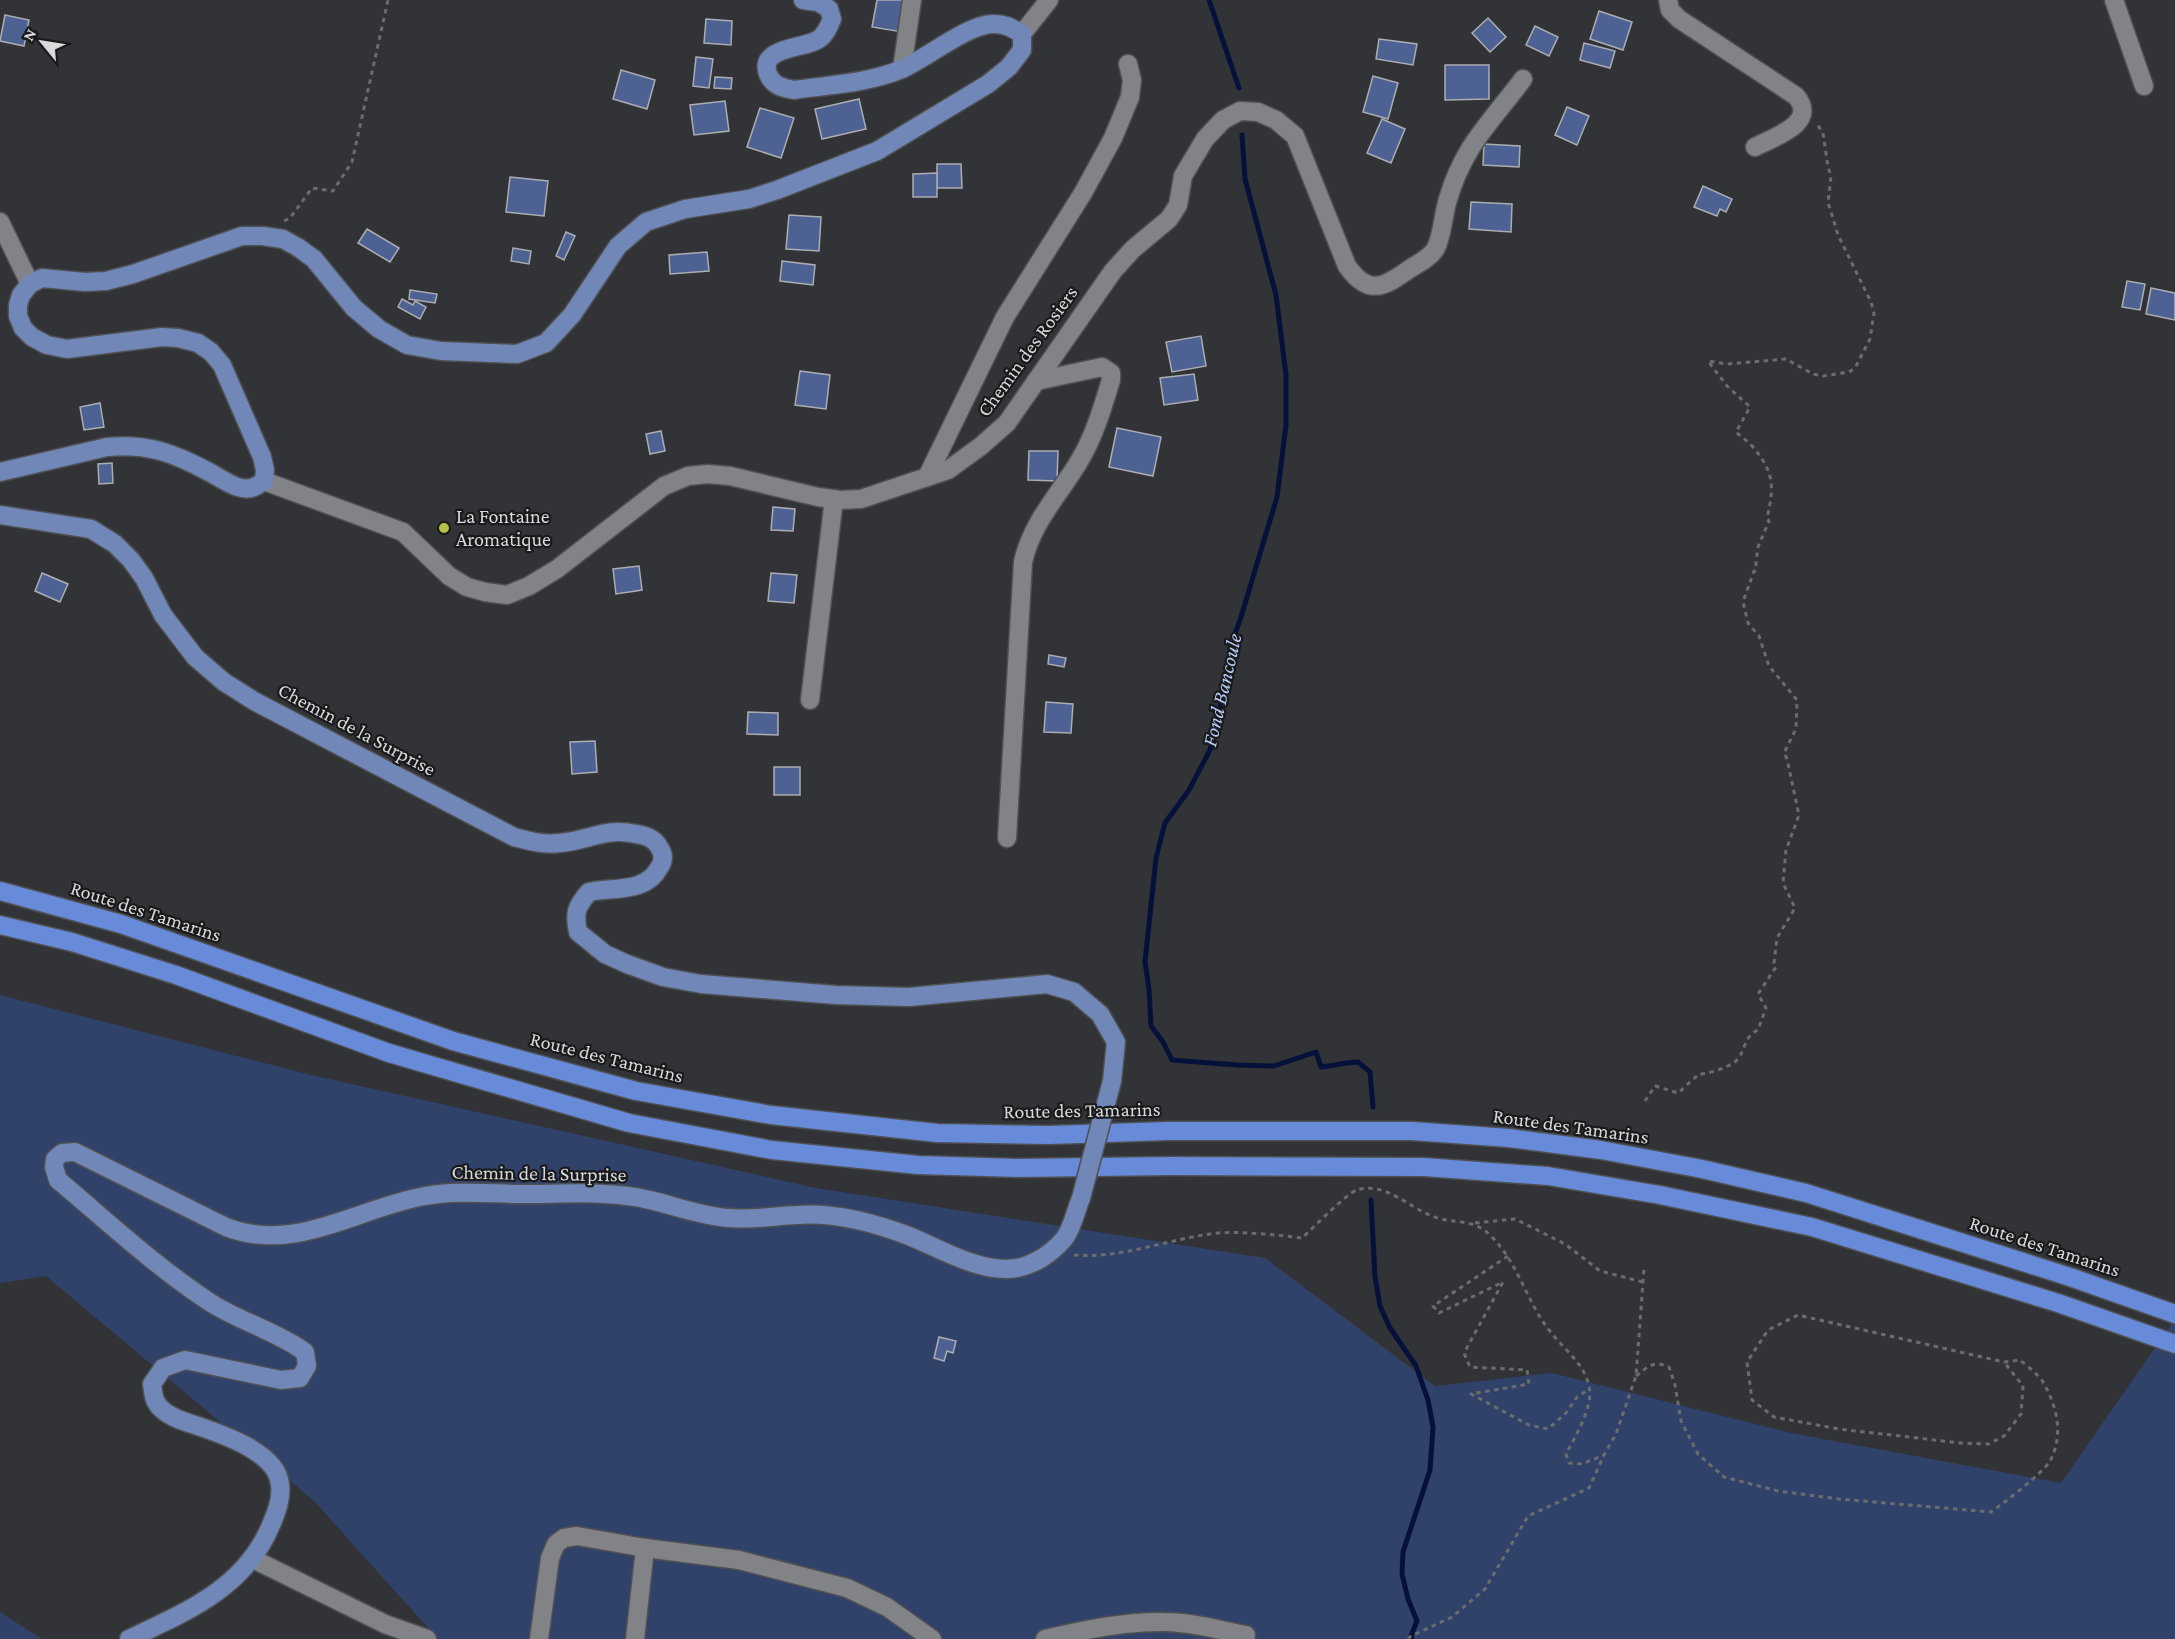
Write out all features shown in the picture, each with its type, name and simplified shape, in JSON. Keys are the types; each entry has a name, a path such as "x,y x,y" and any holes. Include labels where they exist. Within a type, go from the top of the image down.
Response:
{"highway":[{"name":"Route des Tamarins","path":"0,891 121,924 453,1041 636,1091 771,1114 937,1133 1049,1135 1168,1131 1412,1131 1509,1138 1590,1148 1702,1169 1806,1193 2070,1277 2175,1314"},
{"path":"0,925 72,942 176,975 389,1053 617,1120 772,1150 918,1165 1018,1168 1424,1167 1548,1176 1660,1195 1812,1227 2058,1303 2175,1344"}],"main road":[{"path":"0,472 106,447 124,445 164,451 185,459 241,489 254,488 264,481 265,470 262,457 222,365 211,352 198,343 162,337 67,349 47,345 32,337 23,328 18,316 21,295 30,284 42,278 85,282 106,281 134,274 242,236 284,239 314,260 354,308 379,329 407,345 441,351 517,354 546,343 572,315 618,246 646,222 685,209 758,196 877,151 988,84 1009,67 1022,50 1022,34 1008,25 991,24 973,30 902,69 867,80 794,90 783,88 772,83 767,72 768,61 774,54 786,48 818,40 827,31 832,19 829,9 818,2 803,0"},
{"name":"Chemin de la Surprise","path":"0,515 91,529 115,544 144,578 163,615 195,657 224,682 254,701 514,837 537,844 561,843 607,831 624,831 644,835 657,843 662,852 663,862 649,882 637,886 589,892 578,905 575,919 578,932 605,954 663,977 700,984 836,995 909,996 1047,984 1074,992 1100,1014 1116,1042 1112,1081 1081,1198 1064,1240 1035,1263 1017,1268 997,1269 955,1257 908,1236 863,1221 799,1214 760,1219 726,1218 635,1197 597,1194 426,1196 286,1236 245,1235 75,1152 62,1153 55,1159 54,1167 58,1179 167,1272 215,1305 290,1341 305,1352 307,1366 300,1378 281,1380 185,1360 163,1368 152,1384 156,1403 173,1418 229,1437 250,1449 268,1462 277,1473 281,1486 276,1512 254,1559 240,1574 194,1609 129,1639"}],"street":[{"path":"902,69 912,0"},
{"path":"1022,34 1049,0"},
{"path":"1668,0 1670,10 1679,19 1796,96 1802,103 1803,112 1793,127 1755,147"},
{"path":"2114,0 2144,86"},
{"path":"927,477 1005,317 1083,193 1113,138 1130,97 1132,80 1128,64"},
{"name":"Chemin des Rosiers","path":"264,481 403,532 449,576 467,587 507,595 529,586 556,569 654,493 688,476 708,474 730,476 834,499 861,499 948,470 1007,423 1113,271 1133,249 1169,219 1178,206 1184,176 1205,139 1223,120 1240,111 1258,112 1276,120 1294,136 1347,266 1355,278 1366,286 1377,287 1391,281 1433,253 1439,238 1447,200 1464,161 1471,148 1523,79"},
{"path":"0,222 30,284"},
{"path":"1007,838 1023,562 1035,527 1082,457 1099,418 1111,380 1111,373 1102,367 1036,381"},
{"path":"810,700 834,499"},
{"path":"539,1639 550,1558 556,1544 564,1538 577,1536 645,1548 739,1560 847,1588 887,1608 932,1639"},
{"path":"635,1639 645,1548"},
{"path":"254,1559 385,1624 427,1639"},
{"path":"1045,1639 1085,1629 1162,1622 1192,1624 1246,1635"}],"path":[{"path":"281,223 290,218 312,188 333,191 352,162 388,0"},
{"path":"1645,1101 1655,1086 1678,1093 1699,1074 1705,1074 1736,1061 1750,1034 1758,1030 1766,1008 1758,994 1776,967 1774,963 1777,938 1795,908 1784,883 1786,850 1799,815 1784,753 1796,729 1797,700 1769,666 1759,636 1748,623 1743,602 1755,571 1758,547 1769,521 1767,518 1773,492 1772,479 1753,447 1736,432 1750,407 1727,386 1708,361 1727,364 1786,359 1813,374 1823,376 1849,372 1855,368 1870,339 1874,313 1871,302 1838,235 1828,203 1831,176 1823,133 1810,114 1803,112"},
{"path":"1048,1252 1089,1256 1112,1254 1212,1233 1302,1238 1354,1191 1368,1188 1389,1193 1434,1217 1474,1223 1515,1219 1565,1244 1600,1271 1642,1282"},
{"path":"1474,1223 1490,1234 1508,1256 1522,1280 1534,1310 1553,1335 1582,1366 1590,1389 1586,1411 1566,1454 1569,1463 1582,1464 1604,1455"},
{"path":"1508,1256 1433,1306 1439,1313 1503,1282 1464,1353 1470,1367 1527,1370 1529,1384 1471,1394 1528,1425 1548,1429 1566,1413 1577,1396 1590,1389"},
{"path":"1408,1639 1452,1617 1485,1588 1528,1516 1589,1488 1616,1434 1636,1377 1644,1269"},
{"path":"1636,1377 1650,1365 1659,1363 1669,1367 1675,1385 1681,1421 1698,1454 1724,1477 1778,1491 1839,1499 1991,1512 2009,1499 2049,1462 2059,1434 2056,1412 2042,1380 2020,1359 2004,1362 1798,1315 1768,1330 1747,1362 1752,1400 1774,1418 1839,1429 1989,1444 2004,1436 2021,1414 2023,1386 2004,1362"}],"shaded area":[{"path":"0,995 307,1074 816,1188 1265,1258 1435,1386 1552,1373 1791,1433 2061,1483 2175,1319 2175,1639 438,1639 314,1501 46,1276 0,1283"},
{"path":"0,1612 42,1639 0,1639"}],"building":[{"path":"877,0 907,0 902,32 872,27"},
{"path":"1599,11 1632,22 1623,50 1590,39"},
{"path":"5,15 29,20 24,46 0,41"},
{"path":"1488,18 1506,37 1490,52 1472,33"},
{"path":"706,19 732,21 731,45 704,43"},
{"path":"1535,26 1558,37 1549,56 1526,45"},
{"path":"1379,39 1417,44 1413,65 1376,59"},
{"path":"1584,43 1615,51 1610,68 1580,60"},
{"path":"696,57 713,59 709,88 693,86"},
{"path":"1445,65 1489,65 1489,99 1445,100"},
{"path":"621,70 655,80 647,109 613,99"},
{"path":"1373,76 1398,83 1388,119 1363,112"},
{"path":"715,77 732,78 731,89 714,88"},
{"path":"859,99 866,129 822,139 815,109"},
{"path":"725,101 729,131 694,135 690,105"},
{"path":"1567,107 1589,116 1577,145 1555,135"},
{"path":"760,108 794,118 781,158 747,147"},
{"path":"1382,119 1405,129 1391,163 1367,153"},
{"path":"1484,144 1520,146 1519,167 1483,165"},
{"path":"937,164 961,164 962,188 937,188"},
{"path":"937,173 937,197 913,197 913,174"},
{"path":"510,177 548,181 544,216 506,212"},
{"path":"1703,186 1732,199 1726,212 1720,209 1717,216 1694,207"},
{"path":"1471,202 1512,204 1511,232 1469,229"},
{"path":"789,215 821,217 819,251 786,249"},
{"path":"367,229 399,248 390,262 358,243"},
{"path":"566,232 575,236 564,260 556,256"},
{"path":"513,248 531,251 529,264 511,261"},
{"path":"707,252 709,271 670,274 669,255"},
{"path":"782,261 815,265 813,285 780,281"},
{"path":"2127,281 2145,284 2140,310 2122,307"},
{"path":"2151,288 2175,293 2175,320 2146,314"},
{"path":"410,290 437,294 435,303 409,299"},
{"path":"402,299 413,305 415,301 426,307 420,319 398,307"},
{"path":"1201,336 1206,366 1172,372 1166,342"},
{"path":"800,371 830,375 826,409 795,405"},
{"path":"1194,374 1198,400 1164,405 1160,378"},
{"path":"100,403 104,427 84,430 80,407"},
{"path":"1117,428 1161,437 1153,476 1109,467"},
{"path":"661,431 665,451 650,454 646,434"},
{"path":"1029,451 1058,451 1057,481 1028,480"},
{"path":"112,463 113,483 99,484 98,464"},
{"path":"773,507 795,509 793,531 771,530"},
{"path":"639,566 642,590 616,594 613,569"},
{"path":"42,573 68,584 60,602 35,591"},
{"path":"771,573 797,575 794,603 768,601"},
{"path":"1049,655 1066,658 1064,667 1048,664"},
{"path":"1046,702 1073,704 1071,733 1044,732"},
{"path":"748,712 778,713 778,735 747,734"},
{"path":"595,741 597,772 572,774 570,742"},
{"path":"774,767 800,767 800,795 774,795"},
{"path":"939,1337 956,1341 953,1353 947,1351 944,1361 934,1358"}],"waterway":[{"name":"Fond Bancoule","path":"1209,0 1239,88"},
{"name":"Fond Bancoule","path":"1242,135 1245,179 1276,295 1286,375 1286,425 1277,497 1232,642 1226,683 1210,750 1189,790 1165,823 1156,858 1145,962 1151,1026 1163,1042 1172,1060 1274,1066 1316,1052 1321,1067 1358,1062 1370,1072 1373,1107"},
{"name":"Fond Bancoule","path":"1371,1200 1375,1277 1380,1306 1390,1328 1416,1366 1428,1400 1433,1427 1430,1470 1403,1552 1402,1574 1408,1599 1417,1621 1412,1639"}],"place":[{"name":"La Fontaine Aromatique","path":"444,528"}]}
